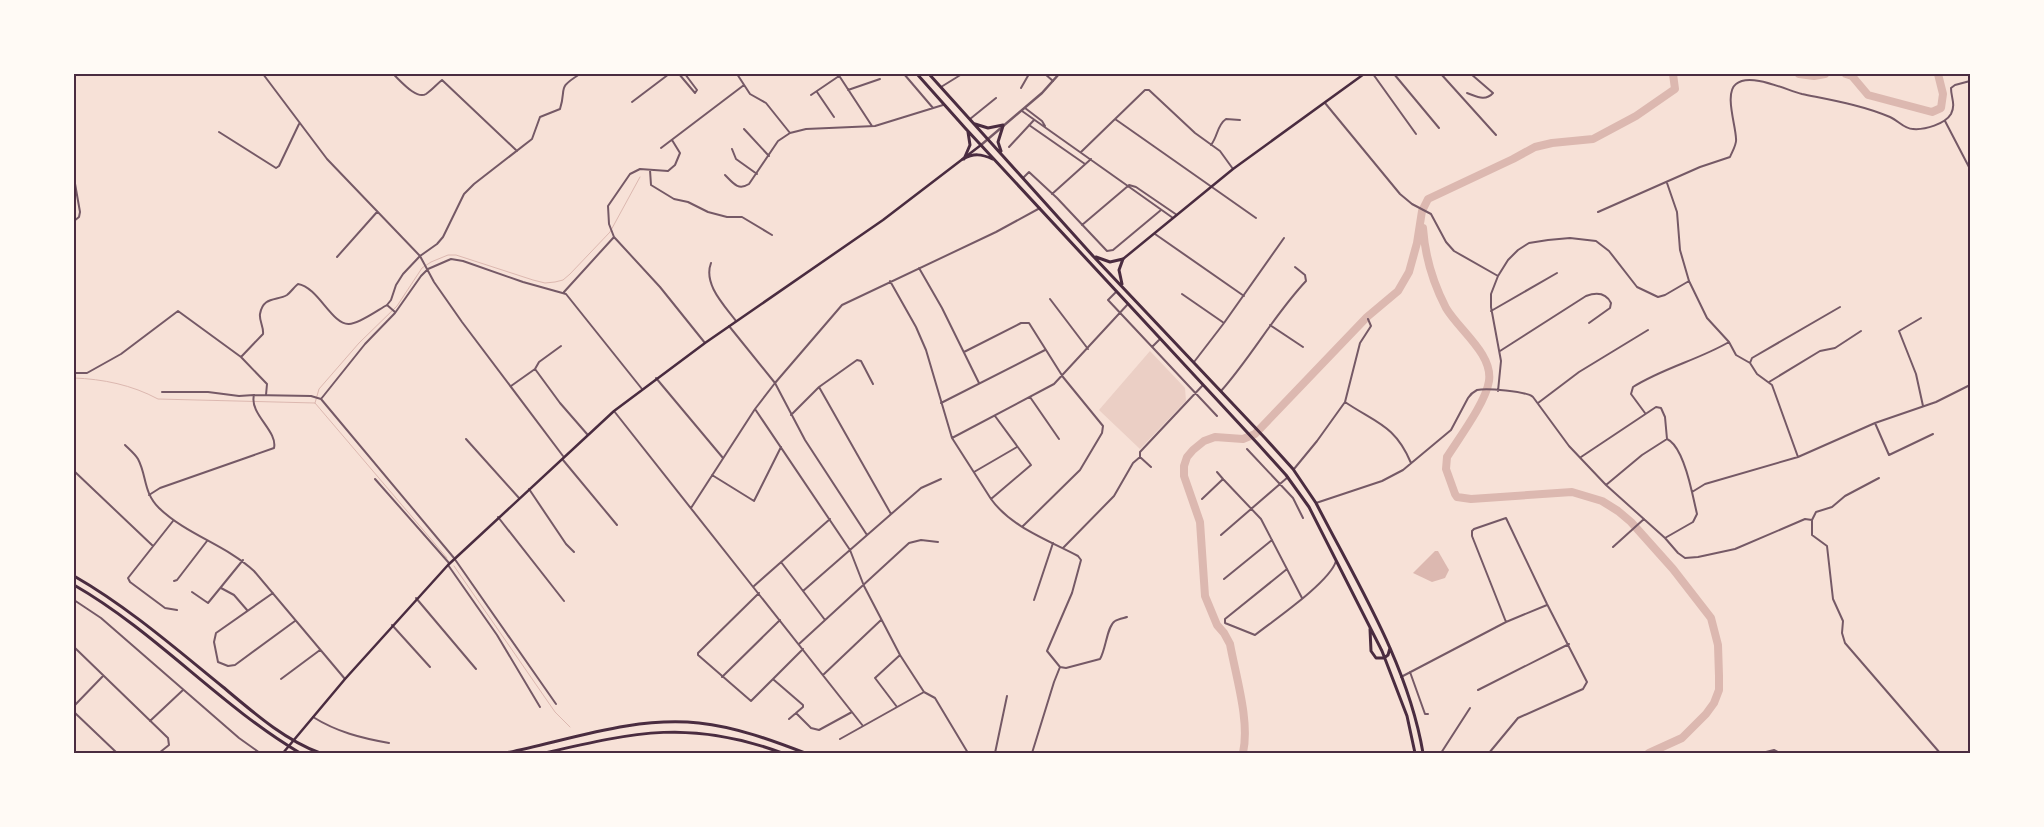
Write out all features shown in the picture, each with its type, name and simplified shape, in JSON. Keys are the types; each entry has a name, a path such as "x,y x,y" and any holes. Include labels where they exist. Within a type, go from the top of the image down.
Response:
{"highway":[{"path":"918,74 966,129 1288,477 1309,507 1384,658 1407,716 1415,753"},
{"path":"929,74 1093,256 1293,469 1316,503 1390,648 1416,722 1423,753"},
{"path":"972,121 988,128 1003,125 998,142 1002,154"},
{"path":"963,159 970,145 966,129"},
{"path":"963,159 970,155 979,154 995,160"},
{"path":"1093,256 1110,262 1123,259"},
{"path":"1123,259 1119,270 1124,288"},
{"path":"74,576 104,593 140,619 279,732 320,753"},
{"path":"74,585 135,626 274,738 300,753"},
{"path":"1369,627 1373,655 1376,658 1384,658 1388,655 1390,648"},
{"path":"506,753 610,730 659,723 697,723 723,726 806,753"},
{"path":"545,753 631,734 696,731 721,735 782,753"}],"main road":[{"path":"1123,259 1233,169 1364,74"},
{"path":"283,753 392,625 448,564 587,434 656,378 728,326 858,238 981,144"}],"street":[{"path":"263,74 326,159 378,211 420,257 462,322 512,386 562,457 617,525"},
{"path":"393,74 416,94 422,95 426,94 442,80 518,151"},
{"path":"241,357 263,334 260,316 264,305 271,299 287,295 298,284 303,285 317,296 340,322 347,325 389,306 398,282 420,257 444,237 467,190 534,137 541,116 560,109 562,88 580,74"},
{"path":"632,102 669,74"},
{"path":"679,74 694,93 697,93 684,74"},
{"path":"737,74 752,95 766,104 790,132"},
{"path":"904,74 933,108"},
{"path":"941,87 962,74"},
{"path":"1021,88 1029,74"},
{"path":"1045,74 1053,81"},
{"path":"981,144 1022,111 1059,74"},
{"path":"1374,74 1416,134"},
{"path":"1394,74 1439,128"},
{"path":"1441,74 1496,135"},
{"path":"1467,93 1483,99 1489,98 1493,94 1471,74"},
{"path":"811,95 838,75 872,126"},
{"path":"848,90 880,79"},
{"path":"1598,212 1700,167 1728,158 1736,142 1731,94 1733,86 1738,82 1745,80 1768,83 1800,93 1847,103 1890,117 1908,128 1926,128 1945,121 1954,106 1951,88 1970,81"},
{"path":"661,148 744,85"},
{"path":"1082,152 1145,90 1149,90 1195,133 1220,151 1233,169"},
{"path":"817,91 834,117"},
{"path":"972,121 996,98"},
{"path":"1325,103 1400,194 1416,206 1429,212 1448,246 1498,276"},
{"path":"725,175 735,186 742,187 749,184 778,141 790,132 806,129 872,126 944,104"},
{"path":"1025,108 1042,121 1045,126"},
{"path":"1022,111 1091,158 1173,218"},
{"path":"1115,119 1256,218"},
{"path":"1211,145 1216,139 1221,122 1226,119 1240,120"},
{"path":"1009,147 1034,120"},
{"path":"1945,121 1970,168"},
{"path":"220,132 276,168 279,166 299,124"},
{"path":"1030,125 1085,164"},
{"path":"744,129 769,156"},
{"path":"672,140 680,154 676,165 668,171 640,170 630,174 608,206 609,224 614,236 660,287 705,343"},
{"path":"732,150 736,159 757,174"},
{"path":"1052,194 1091,158"},
{"path":"650,170 651,185 674,199 688,202 715,214 742,217 772,235"},
{"path":"1023,178 1029,172 1104,249 1110,251 1162,210"},
{"path":"74,178 80,212 79,217 74,221"},
{"path":"1667,183 1677,212 1680,250 1689,281 1707,318 1730,342 1739,358 1750,363 1757,374 1772,385 1798,456"},
{"path":"1129,185 1136,187 1177,215"},
{"path":"1082,225 1129,185"},
{"path":"691,508 755,409 838,308 850,300 1012,224 1040,208"},
{"path":"337,257 378,211"},
{"path":"1155,233 1244,296"},
{"path":"564,292 614,236"},
{"path":"1194,362 1244,296 1284,238"},
{"path":"1496,391 1501,375 1500,350 1492,311 1491,294 1498,276 1508,260 1529,243 1570,238 1588,239 1602,245 1637,287 1658,297 1689,281"},
{"path":"320,399 365,344 395,312 427,269 455,259 523,282 564,292 642,389"},
{"path":"711,263 709,271 710,282 736,321"},
{"path":"1221,391 1241,368 1277,314 1306,281 1306,276 1295,267"},
{"path":"918,268 942,308 979,383"},
{"path":"1492,311 1557,273"},
{"path":"890,281 916,327 926,350 952,438 991,499 998,508 1022,527 1078,556 1081,563 1072,593 1047,651 1060,667 1066,668 1100,659 1112,625 1115,621 1127,617"},
{"path":"1116,291 1108,300 1217,416"},
{"path":"1500,350 1586,296 1597,293 1606,296 1611,303 1610,308 1589,323"},
{"path":"1182,294 1224,323"},
{"path":"1050,300 1088,348"},
{"path":"952,438 1054,384 1063,377 1128,304"},
{"path":"389,306 395,312"},
{"path":"1750,363 1752,358 1840,307"},
{"path":"74,373 87,373 121,354 178,310 241,357 267,384 266,395"},
{"path":"1921,318 1899,331 1916,374 1923,406"},
{"path":"1293,469 1317,441 1345,402 1360,343 1371,326 1368,319"},
{"path":"964,352 1024,322 1031,325 1063,377 1102,425 1102,433 1080,470 1022,527"},
{"path":"1270,325 1303,347"},
{"path":"728,326 775,383 791,415 867,535"},
{"path":"1538,403 1579,372 1648,330"},
{"path":"1769,382 1820,351 1835,348 1861,332"},
{"path":"1152,347 1160,339"},
{"path":"1645,413 1631,394 1633,386 1651,375 1701,357 1730,342"},
{"path":"512,386 535,369 539,362 561,346"},
{"path":"941,403 1045,350"},
{"path":"791,415 819,387 851,363 859,360 873,384"},
{"path":"535,369 560,403 587,434"},
{"path":"656,378 724,458"},
{"path":"1063,548 1114,496 1133,463 1140,456 1140,452 1203,385"},
{"path":"1692,492 1705,484 1725,477 1798,456 1875,423 1936,402 1970,385"},
{"path":"819,387 891,514"},
{"path":"1316,503 1389,478 1451,430 1468,398 1471,394 1481,390 1529,394 1538,403 1569,446 1606,485 1685,558 1735,550 1806,519 1812,520"},
{"path":"162,392 208,392 253,397 266,395 311,396 320,399 454,558 556,704"},
{"path":"150,495 160,488 274,448 274,440 253,405 253,397"},
{"path":"1030,397 1059,439"},
{"path":"1345,402 1382,423 1394,433 1410,463"},
{"path":"1580,457 1656,407 1663,411 1667,439"},
{"path":"755,409 850,550 880,620 900,655 924,692 935,698 968,753"},
{"path":"614,411 864,726"},
{"path":"991,499 1031,465 994,416"},
{"path":"1875,423 1889,455 1933,434"},
{"path":"1606,485 1642,455 1667,439"},
{"path":"1665,538 1693,522 1698,514 1682,461 1672,442 1667,439"},
{"path":"466,440 519,498"},
{"path":"125,445 138,460 150,495 158,507 173,520 243,560 345,679"},
{"path":"712,475 754,501 781,447"},
{"path":"974,472 1017,447"},
{"path":"1247,449 1293,498 1303,518"},
{"path":"1140,456 1151,467"},
{"path":"74,471 153,546"},
{"path":"1217,472 1261,519 1302,598"},
{"path":"1221,535 1288,477"},
{"path":"1879,478 1845,496 1832,507 1816,512 1812,520 1813,537 1828,546 1833,599 1843,621 1842,633 1845,642 1940,753"},
{"path":"804,591 921,488 941,479"},
{"path":"1202,499 1223,479"},
{"path":"375,480 448,564 497,636 540,707"},
{"path":"528,489 568,547 574,552"},
{"path":"498,517 564,601"},
{"path":"1489,753 1518,718 1583,689 1587,682 1506,518 1474,529 1472,536 1506,622"},
{"path":"754,586 830,519"},
{"path":"1613,547 1644,519"},
{"path":"173,520 128,580 165,608 177,610"},
{"path":"799,644 909,543 921,540 938,542"},
{"path":"1224,579 1272,540"},
{"path":"174,581 177,580 208,541"},
{"path":"1034,600 1053,543"},
{"path":"192,592 207,603 243,560"},
{"path":"1287,569 1225,619 1225,623 1255,635 1302,598 1331,570 1336,561"},
{"path":"781,562 826,620"},
{"path":"221,588 234,595 247,611"},
{"path":"759,592 698,655 748,701 753,701 803,649"},
{"path":"272,593 214,635 216,660 220,664 235,665 296,620"},
{"path":"416,598 476,669"},
{"path":"74,600 101,618 238,738 260,753"},
{"path":"1401,676 1506,622 1547,604"},
{"path":"722,678 780,620"},
{"path":"824,675 880,620"},
{"path":"392,625 430,667"},
{"path":"1478,690 1569,644"},
{"path":"74,647 169,741 169,745 159,753"},
{"path":"281,679 320,650"},
{"path":"897,707 875,678 900,655"},
{"path":"1032,753 1060,667"},
{"path":"1410,672 1425,714 1428,714"},
{"path":"74,706 103,676"},
{"path":"773,680 803,704 803,707 789,719"},
{"path":"150,721 183,690"},
{"path":"840,739 924,692"},
{"path":"995,753 1007,696"},
{"path":"1441,753 1470,708"},
{"path":"74,712 116,753"},
{"path":"796,713 816,731 852,712"},
{"path":"313,717 328,726 350,735 389,743"},
{"path":"1762,753 1774,750 1780,753"}],"shaded area":[{"path":"1150,351 1185,388 1186,401 1140,449 1099,410"},
{"path":"1435,551 1438,551 1449,570 1445,578 1432,582 1413,573"}],"waterway":[{"path":"1243,753 1245,740 1244,713 1230,644 1217,625 1205,596 1200,522 1184,476 1184,466 1187,457 1204,441 1215,437 1243,439 1255,434 1367,317 1398,291 1409,272 1417,243 1422,211 1428,199 1535,147 1552,143 1593,139 1636,116 1675,89 1673,74"},
{"path":"1799,74 1814,76 1825,74"},
{"path":"1846,74 1852,76 1868,95 1932,112 1941,108 1943,94 1938,74"},
{"path":"315,403 319,389 359,343 397,306 422,268 448,255 456,255 545,283 563,280 610,232 640,177"},
{"path":"1423,228 1428,259 1441,299 1481,352 1489,371 1489,381 1483,399 1447,457 1446,469 1457,497 1471,499 1572,492 1602,501 1631,522 1673,569 1711,618 1718,645 1719,690 1714,703 1706,714 1682,738 1649,753"},
{"path":"74,378 117,384 138,390 158,399 315,403 447,558"},
{"path":"454,566 555,712 570,727"}]}
